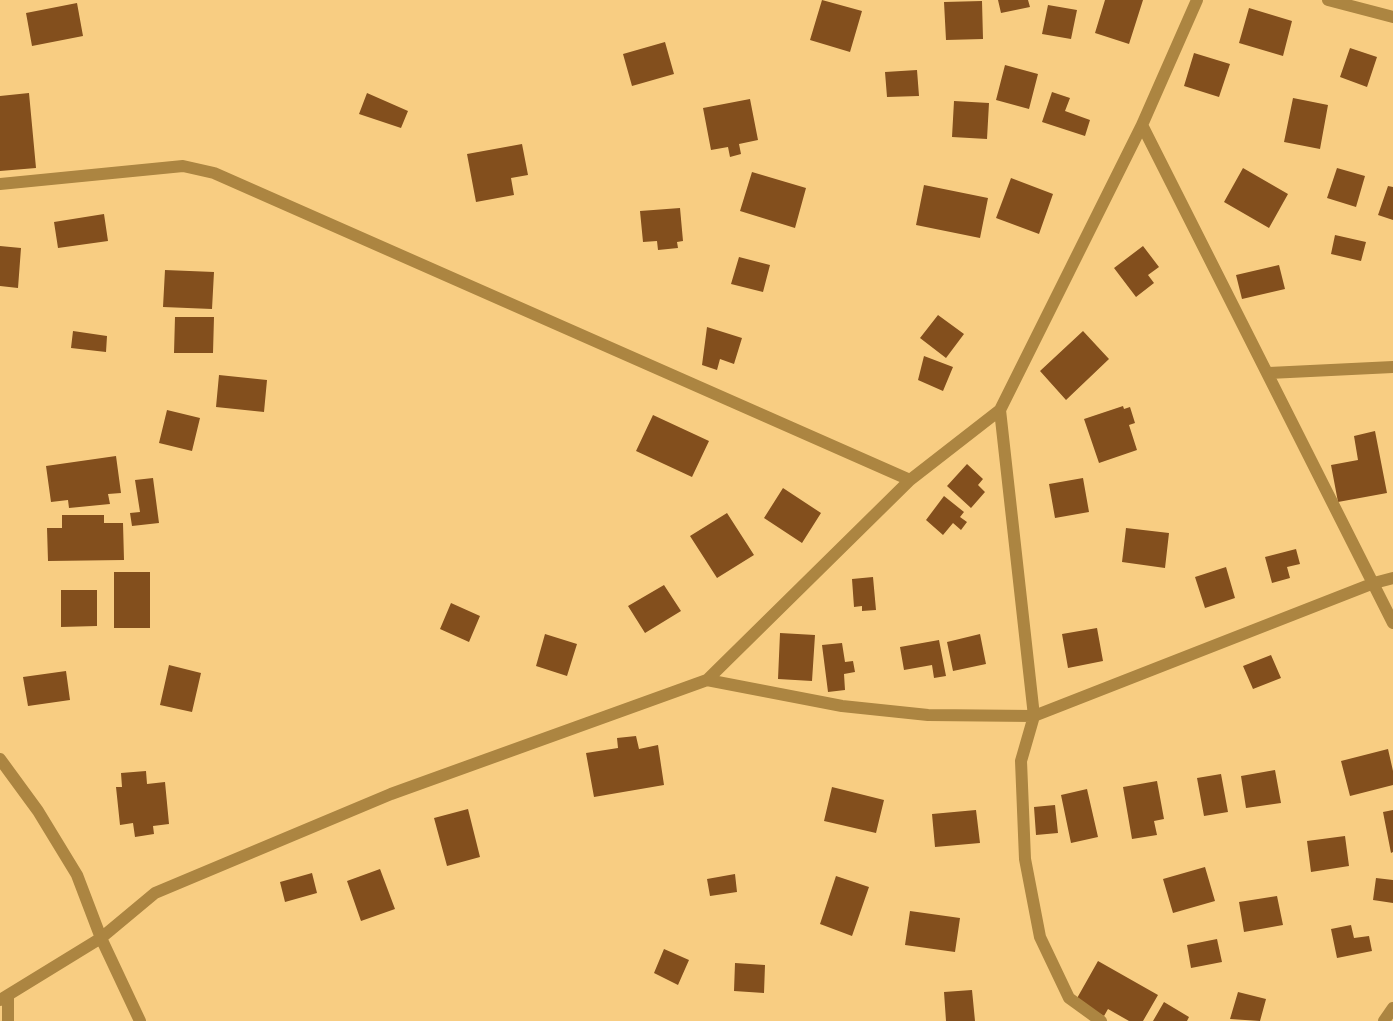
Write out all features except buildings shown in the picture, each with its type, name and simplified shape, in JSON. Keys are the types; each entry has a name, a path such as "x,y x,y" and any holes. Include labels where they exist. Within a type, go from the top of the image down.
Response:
{"street":[{"path":"8,1021 4,998 101,938 155,893 391,794 707,680 910,480 1000,410 1142,125 1197,0"},
{"path":"1328,0 1393,17"},
{"path":"1142,125 1269,373 1393,623"},
{"path":"0,184 183,166 214,173 910,480"},
{"path":"1269,373 1393,367"},
{"path":"1000,410 1034,716 1021,760 1025,859 1040,937 1069,998 1101,1021"},
{"path":"707,680 842,706 928,715 1034,716 1374,583 1393,578"},
{"path":"0,758 38,811 77,875 101,938 140,1021"},
{"path":"1384,1021 1393,1008"}]}
